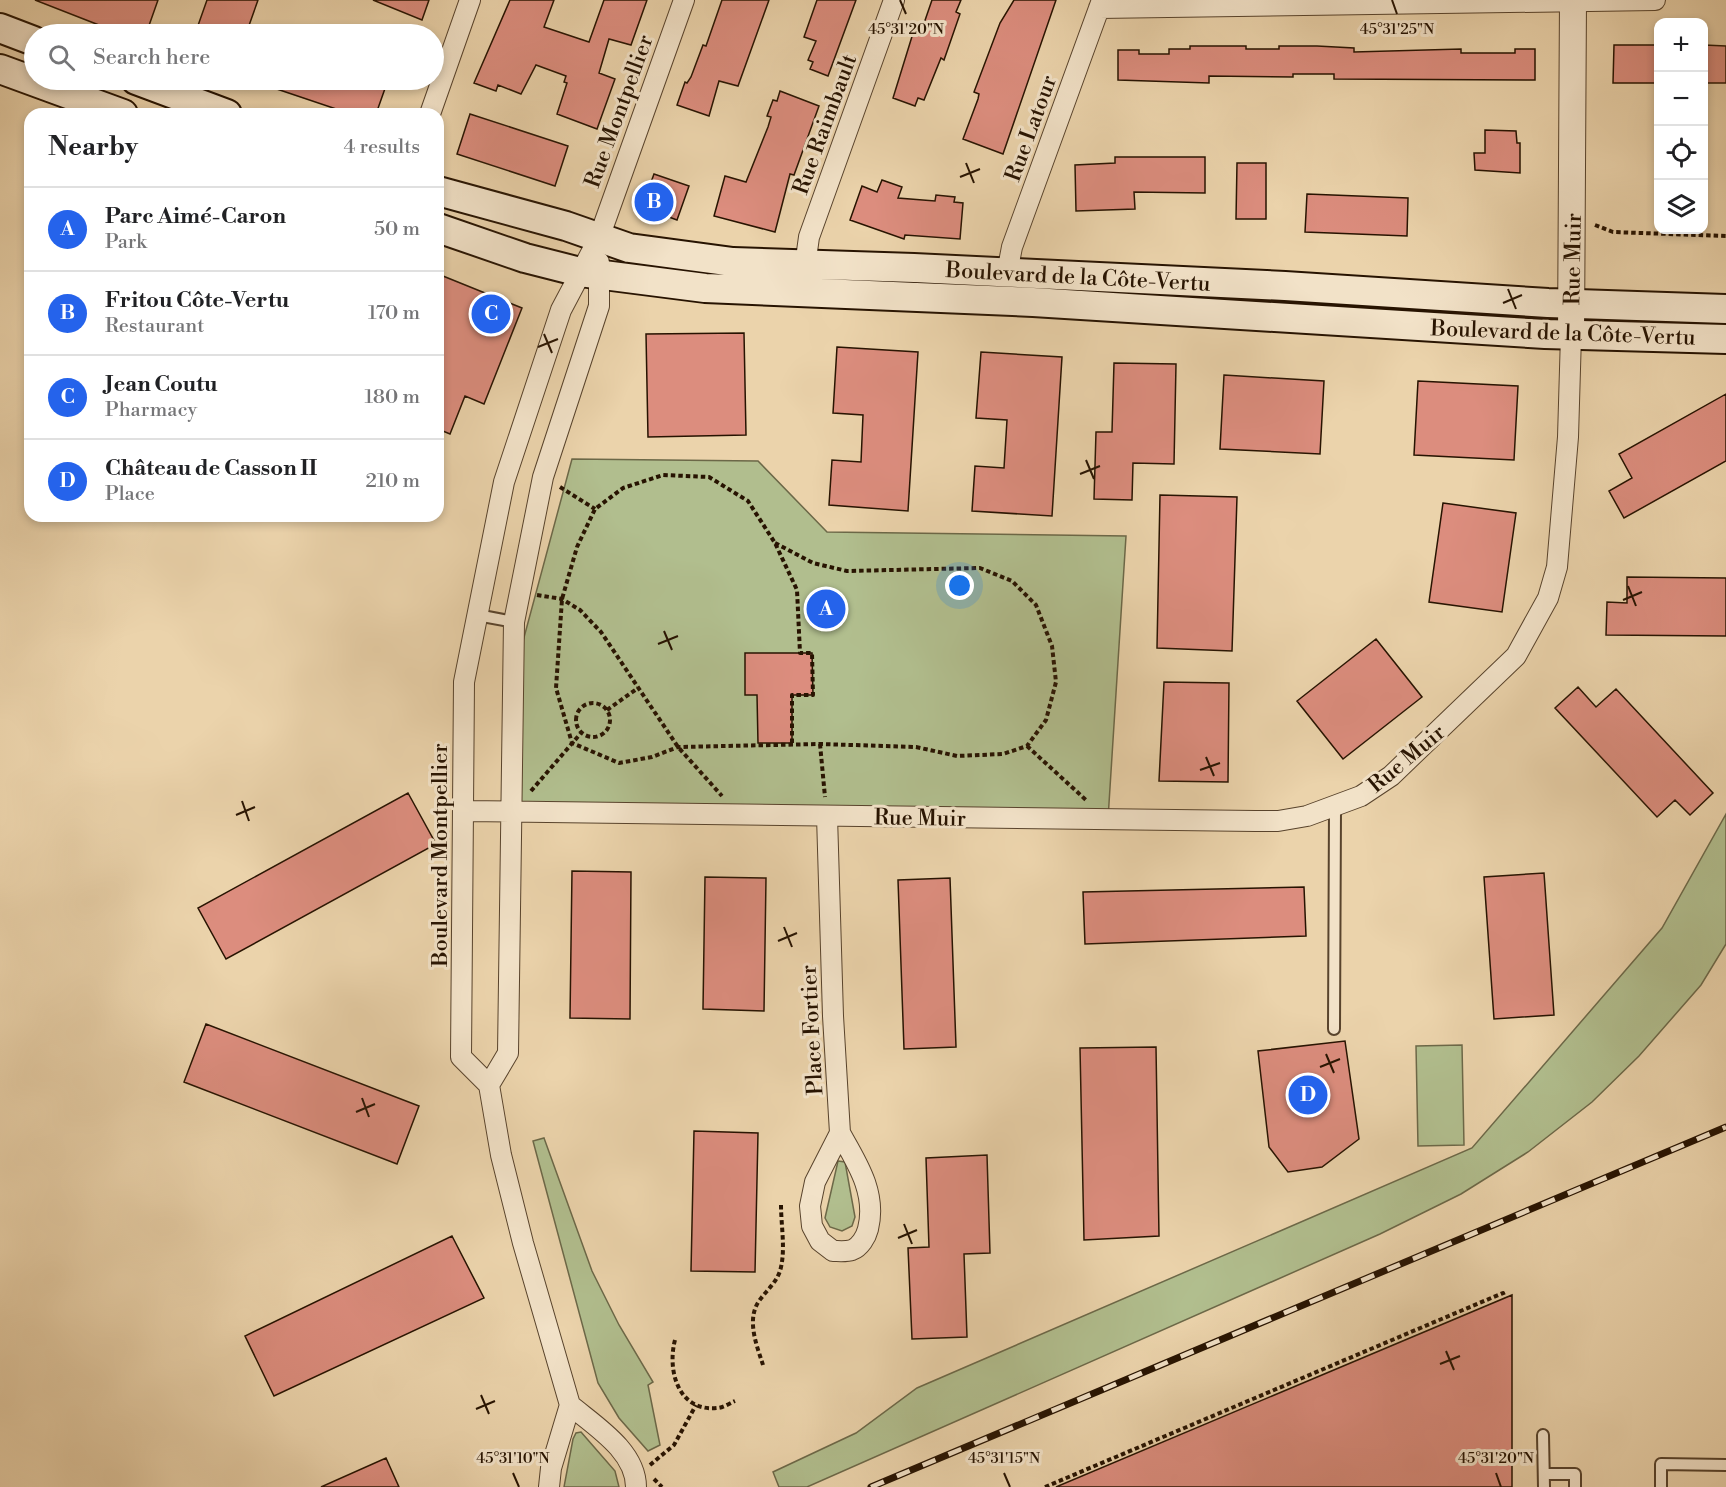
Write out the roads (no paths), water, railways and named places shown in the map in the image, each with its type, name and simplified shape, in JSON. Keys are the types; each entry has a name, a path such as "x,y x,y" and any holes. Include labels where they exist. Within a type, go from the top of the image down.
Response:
{"main road":[{"path":"0,28 24,37"},
{"path":"0,69 24,78"},
{"path":"57,90 107,108"},
{"path":"163,90 211,108"},
{"name":"Boulevard de la Côte-Vertu","path":"444,193 566,226 629,248 689,258 805,266 1007,273 1726,309"},
{"name":"Boulevard de la Côte-Vertu","path":"444,230 525,258 590,274 705,288 1023,302 1571,335 1726,339"}],"street":[{"path":"444,74 470,0"},
{"name":"Rue Montpellier","path":"599,238 684,0"},
{"name":"Rue Raimbault","path":"805,266 809,237 894,0"},
{"path":"1100,4 1655,0"},
{"name":"Rue Muir","path":"464,811 1278,821 1335,808 1361,796 1391,776 1516,656 1548,598 1557,567 1568,437 1572,303 1573,1"},
{"name":"Rue Latour","path":"1007,273 1012,247 1100,4"},
{"path":"432,108 438,90"},
{"name":"Boulevard Montpellier","path":"590,274 599,306 543,477 514,622 508,1053 489,1084 461,1057 464,682 510,459 561,310 590,274 599,238"},
{"name":"Place Fortier","path":"827,816 833,1016 840,1132 870,1193 872,1215 866,1237 852,1250 833,1251 820,1241 816,1234 812,1226 810,1206 815,1182 840,1132"},
{"path":"489,1084 501,1155 523,1243 570,1405 615,1444 636,1482"},
{"path":"549,1487 551,1468 570,1405"}],"lane":[{"path":"477,615 514,622"},
{"path":"1334,1029 1335,808"},
{"path":"1544,1435 1544,1487"},
{"path":"1661,1487 1661,1464 1726,1465"},
{"path":"1544,1474 1575,1474 1575,1487"}],"railway":[{"path":"871,1487 1726,1127"}],"place":[{"name":"Fritou Côte-Vertu","path":"654,202"},
{"name":"Jean Coutu","path":"491,314"},
{"name":"Parc Aimé-Caron","path":"826,609"},
{"name":"Château de Casson II","path":"1308,1095"}]}
